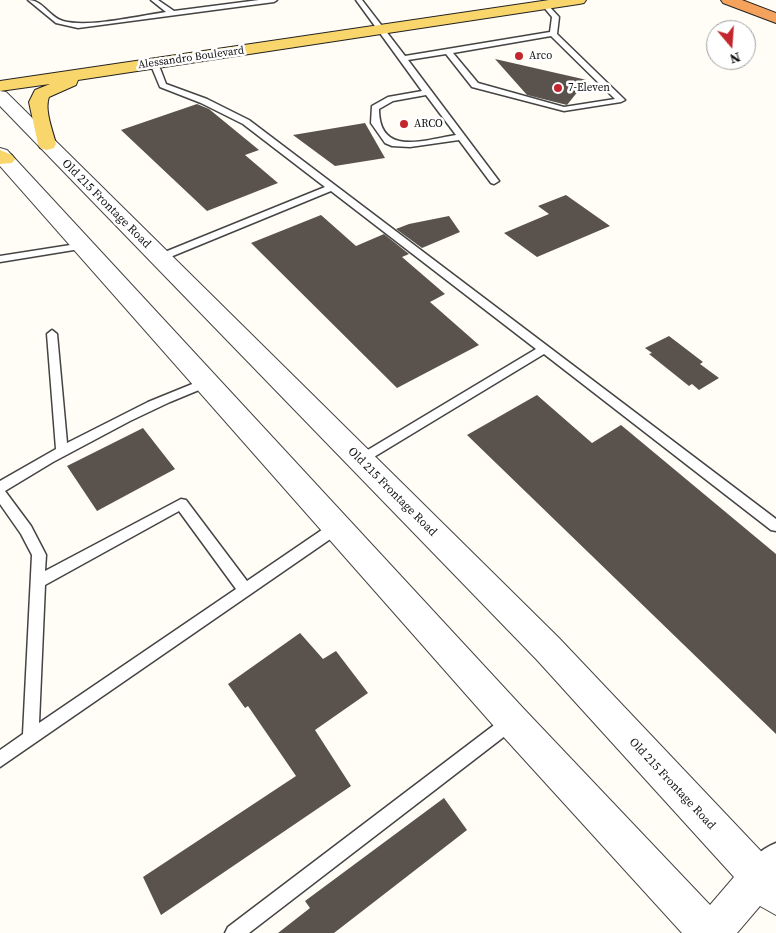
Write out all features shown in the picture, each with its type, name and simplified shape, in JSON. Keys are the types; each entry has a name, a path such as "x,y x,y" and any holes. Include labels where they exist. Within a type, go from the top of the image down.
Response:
{"highway":[{"path":"728,0 776,18"}],"main road":[{"name":"Alessandro Boulevard","path":"0,86 579,0"},
{"path":"350,16 388,11"},
{"path":"47,144 38,102 41,94 53,87 94,72"}],"street":[{"name":"Old 215 Frontage Road","path":"0,96 548,649 770,877"},
{"path":"2,156 512,721 710,933 770,877"}],"lane":[{"path":"31,0 58,22 68,25 85,25 274,0"},
{"path":"154,0 172,13"},
{"path":"359,0 494,181"},
{"path":"545,5 556,17 553,34"},
{"path":"448,52 475,85 564,109 621,100 553,34"},
{"path":"402,59 553,34"},
{"path":"154,63 163,85 204,101 246,122 776,526"},
{"path":"427,92 382,102 375,108 375,123 388,141 395,144 410,144 461,137"},
{"path":"159,258 332,186"},
{"path":"0,259 83,246"},
{"path":"52,334 62,451"},
{"path":"360,460 544,349"},
{"path":"0,488 28,469 154,403 207,382"},
{"path":"0,494 26,530 39,555 31,738"},
{"path":"38,582 182,504 245,590"},
{"path":"0,759 337,527"},
{"path":"234,933 512,721"}],"building":[{"path":"495,59 587,80 567,105 527,95"},
{"path":"197,104 209,109 259,150 245,155 278,183 207,211 121,130"},
{"path":"365,123 385,158 335,166 293,135"},
{"path":"566,195 610,226 537,257 504,233 549,214 538,206"},
{"path":"321,215 356,246 384,234 409,254 402,257 445,294 430,302 479,345 397,388 251,243"},
{"path":"449,216 460,232 422,248 396,229 409,224"},
{"path":"669,336 703,362 700,364 719,378 699,390 692,384 689,386 649,354 652,353 645,348"},
{"path":"537,395 592,443 621,425 776,554 776,734 467,435"},
{"path":"143,428 175,469 97,511 67,466"},
{"path":"300,633 323,659 336,651 368,693 315,730 351,786 161,915 143,877 296,776 248,706 245,708 228,684"},
{"path":"444,798 467,830 334,933 278,933 310,908 305,901"}],"place":[{"name":"Arco","path":"519,56"},
{"name":"7-Eleven","path":"558,88"},
{"name":"ARCO","path":"404,124"}]}
